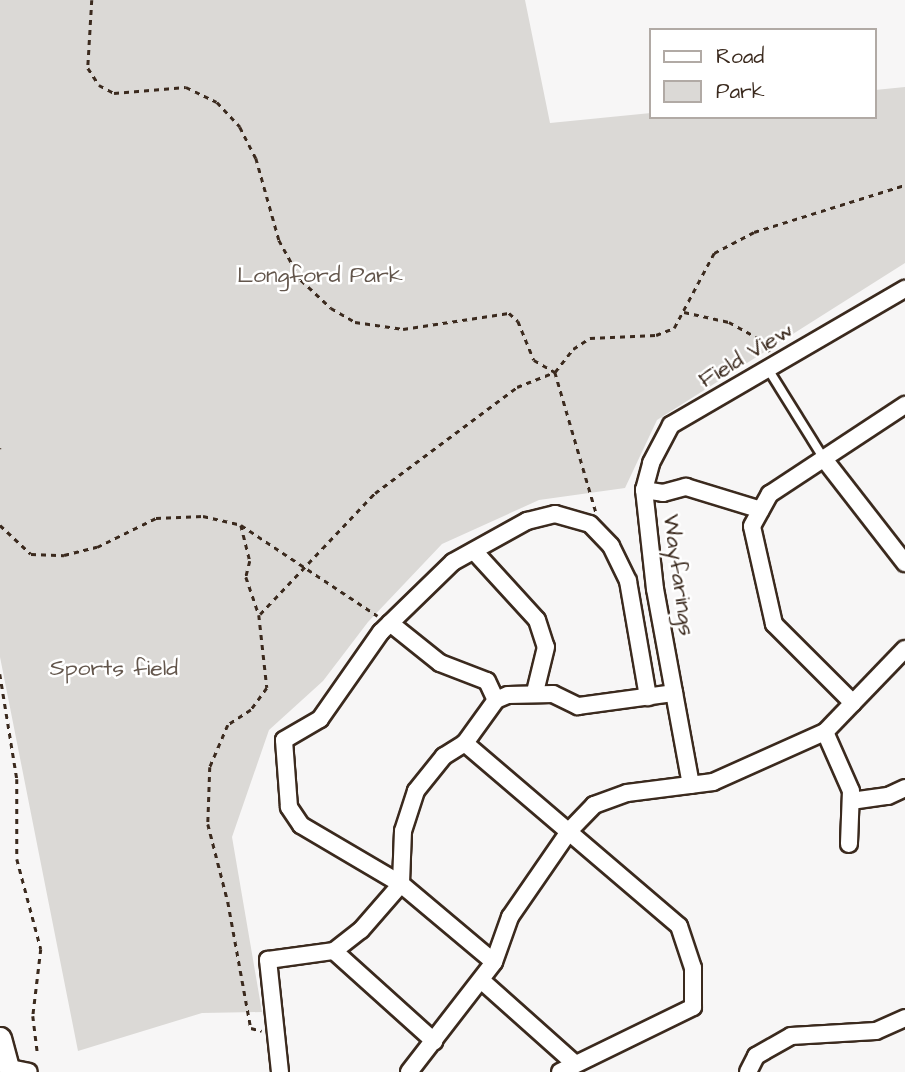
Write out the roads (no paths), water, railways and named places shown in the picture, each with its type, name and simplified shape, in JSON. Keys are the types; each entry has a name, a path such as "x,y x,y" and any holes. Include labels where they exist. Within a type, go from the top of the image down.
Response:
{"street":[{"name":"Field View","path":"644,490 651,463 671,425 905,289"},
{"path":"853,703 774,624 752,526 770,494 905,405"},
{"path":"824,459 905,563"},
{"name":"Wayfarings","path":"691,785 655,589 644,490 663,493 685,487 761,510"},
{"path":"494,962 401,884 301,825 289,807 284,740 320,719 390,623 415,595 474,551 527,521 555,514 590,524 611,546 628,581 648,697"},
{"path":"474,551 537,620 546,647 535,692"},
{"path":"390,623 440,663 487,681 496,700"},
{"path":"409,1072 494,962 510,917 570,830 594,806 627,793 713,782 825,732 905,649"},
{"path":"280,1072 268,960 334,951 361,930 401,884 403,831 416,791 444,756 465,743 496,700 535,692 578,706 674,693"},
{"path":"825,732 851,791 849,844"},
{"path":"465,743 570,830 679,926 693,968 693,1007 602,1055 567,1068 481,979"},
{"path":"851,801 888,796 905,788"},
{"path":"334,951 434,1041"},
{"path":"748,1072 756,1056 791,1036 876,1031 905,1017"},
{"path":"0,1038 14,1068"}],"lane":[{"path":"773,366 824,459"}],"park label":[{"name":"Longford Park","path":"320,275"},
{"name":"Sports field","path":"114,668"}]}
